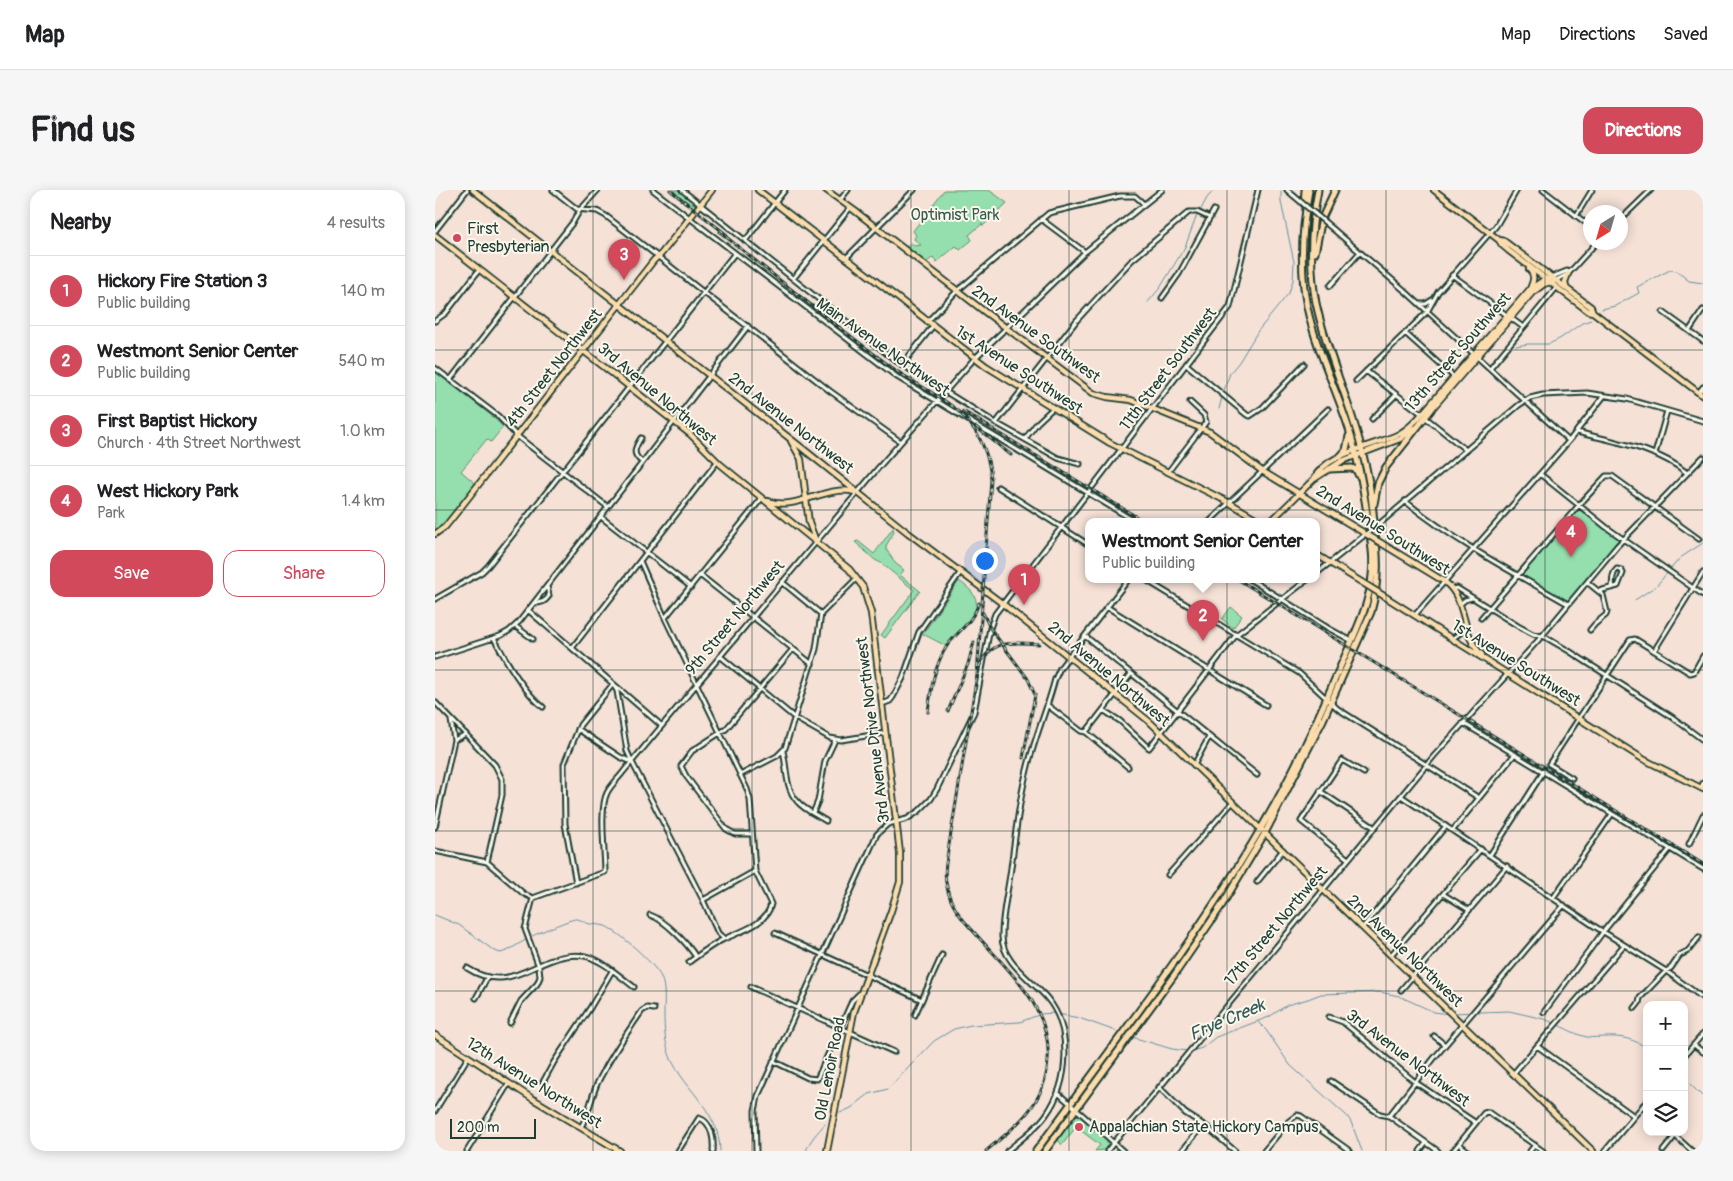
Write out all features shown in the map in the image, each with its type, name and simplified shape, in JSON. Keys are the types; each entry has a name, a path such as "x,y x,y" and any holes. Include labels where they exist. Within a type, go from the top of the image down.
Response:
{"highway":[{"path":"1305,190 1302,266 1307,307 1316,339 1349,428 1356,453 1372,552 1372,579 1365,609 1329,701"},
{"path":"1303,233 1309,190"},
{"path":"1045,1151 1194,947 1222,905 1263,831 1295,764 1329,701 1361,635 1375,597 1379,566 1373,512 1362,451 1315,296 1312,258 1313,224 1319,190"},
{"path":"1319,313 1315,247 1323,214 1335,190"},
{"path":"1373,512 1375,492 1382,474 1424,416 1431,410"},
{"path":"1340,457 1348,446 1349,428"},
{"path":"1329,470 1353,468 1358,473 1363,488"},
{"path":"1036,1151 1189,942 1263,831"}],"main road":[{"name":"2nd Avenue Northwest","path":"473,190 960,573 1003,604 1161,732 1593,1151"},
{"name":"4th Street Northwest","path":"437,533 457,512 619,304 712,190"},
{"name":"1st Avenue Southwest","path":"758,190 974,359 1122,450 1229,503 1255,518"},
{"name":"2nd Avenue Southwest","path":"825,190 850,207 1005,328 1095,394 1131,400 1202,428 1262,471 1445,582 1452,589 1460,605 1466,629 1473,646 1491,662"},
{"path":"1434,190 1490,234 1504,241 1557,287 1701,394"},
{"name":"3rd Avenue Northwest","path":"435,235 675,421 700,442 717,462 849,570 857,579"},
{"path":"1499,240 1512,253 1551,280 1567,288 1591,308 1593,312"},
{"path":"1512,253 1514,257 1533,272 1533,281 1530,289"},
{"path":"1567,288 1565,284 1569,273"},
{"name":"13th Street Southwest","path":"1509,317 1530,289 1539,283 1551,280"},
{"name":"13th Street Southwest","path":"1274,518 1319,471 1340,457 1403,437 1415,428 1509,317 1535,290 1551,280"},
{"name":"13th Street Southwest","path":"1362,451 1403,432 1424,416 1456,379"},
{"path":"789,439 801,459 810,528 816,543"},
{"name":"13th Street Southwest","path":"1314,478 1356,453"},
{"path":"762,498 780,504 838,490 858,493"},
{"name":"1st Avenue Southwest","path":"1320,557 1453,638 1649,763 1702,787"},
{"name":"3rd Avenue Drive Northwest","path":"857,579 866,593 871,613 901,862 900,882 867,975"},
{"name":"Old Lenoir Road","path":"827,1151 850,1031 867,975"},
{"name":"12th Avenue Northwest","path":"435,1035 620,1151"}],"street":[{"path":"435,231 467,190"},
{"path":"553,190 580,210 589,209 603,214 830,391 901,442"},
{"path":"451,380 580,210 598,190"},
{"name":"Main Avenue Northwest","path":"653,190 876,362 1130,518"},
{"path":"683,190 903,365 996,423 1058,458 1080,464"},
{"path":"745,241 785,190"},
{"path":"840,200 847,190"},
{"path":"846,259 914,190"},
{"name":"9th Street Northwest","path":"576,883 605,872 603,812 608,791 753,616 974,359 1085,252 1162,190"},
{"name":"11th Street Southwest","path":"756,1151 756,1103 773,1061 877,834 888,824 915,814 931,799 971,720 990,628 995,614 1122,450 1232,303 1258,190"},
{"path":"1287,190 1419,304 1569,441"},
{"path":"1419,304 1427,304 1434,298 1452,275 1490,234 1499,223 1517,190"},
{"path":"1543,190 1583,221"},
{"path":"1576,216 1592,190"},
{"path":"1628,212 1651,190"},
{"path":"926,322 957,291 1051,212 1067,210 1120,196 1135,196 1144,204"},
{"path":"793,279 850,207"},
{"path":"1162,298 1177,279 1214,210"},
{"path":"996,423 1077,320 1136,256 1187,214 1197,212 1210,218"},
{"path":"1041,219 1085,252"},
{"name":"13th Street Southwest","path":"1551,280 1569,273 1590,250"},
{"path":"1329,286 1360,252"},
{"path":"435,599 485,569 735,253"},
{"path":"435,321 446,313 479,270"},
{"path":"1452,275 1523,328"},
{"path":"1490,368 1557,287"},
{"path":"1357,381 1427,312 1434,298"},
{"path":"1689,331 1703,310"},
{"path":"1663,312 1703,341"},
{"path":"435,657 494,638 515,626 749,326"},
{"path":"903,365 932,326"},
{"path":"1405,333 1456,379"},
{"path":"1186,364 1250,416 1262,408 1305,364"},
{"path":"435,368 498,416 517,436 608,507"},
{"path":"1366,372 1466,450"},
{"path":"1701,394 1703,387"},
{"path":"1320,571 1378,525 1525,401 1534,396 1552,394 1604,395 1627,399 1703,421"},
{"path":"1372,419 1396,395"},
{"path":"1415,615 1577,432 1604,395"},
{"path":"1168,472 1206,422 1205,417 1190,402"},
{"path":"1025,439 1037,423 1053,408"},
{"path":"1213,518 1328,408"},
{"path":"1655,454 1667,411"},
{"path":"886,432 896,442 895,450"},
{"path":"1577,432 1655,454 1687,473"},
{"path":"641,438 634,448 634,453 642,462"},
{"name":"17th Street Northwest","path":"1107,1151 1426,766 1542,636 1623,539 1703,457"},
{"path":"573,648 717,462"},
{"path":"1540,474 1623,539 1703,595"},
{"path":"1481,618 1595,486 1608,476 1612,476 1699,539"},
{"path":"998,487 1085,542"},
{"path":"665,618 762,498"},
{"path":"1405,501 1417,511 1475,548 1568,604"},
{"path":"601,516 691,587"},
{"path":"640,561 750,799 755,871 771,902 765,917 759,922 724,939 689,962"},
{"path":"1599,591 1612,588 1620,584 1623,573 1621,570 1617,569 1615,571 1612,588"},
{"path":"1654,651 1703,572"},
{"path":"882,704 893,698 903,678 919,632 960,573"},
{"path":"700,575 812,664"},
{"path":"826,821 796,801 791,793 783,752 812,664 818,640 821,614 857,579"},
{"path":"782,582 821,614"},
{"path":"1587,582 1604,597 1607,614 1590,630"},
{"path":"1007,1151 1043,1119 1052,1106 1058,1092 1065,1047 1063,1032 1056,1010 1008,956 1001,936 1024,781 1057,674 1126,583"},
{"path":"1151,583 1303,676 1329,701 1426,766 1479,798"},
{"path":"1256,583 1352,641"},
{"path":"1103,710 1120,721 1149,748 1235,635 1303,583"},
{"path":"534,603 546,600 549,596 547,586"},
{"name":"2nd Avenue Southwest","path":"1452,589 1457,588 1518,626 1533,634 1542,636 1607,675 1672,717 1703,740"},
{"path":"1460,605 1468,599 1475,599"},
{"path":"1107,607 1267,704"},
{"path":"528,610 661,726"},
{"path":"515,626 533,639"},
{"path":"1453,638 1466,629"},
{"path":"1085,636 1257,775"},
{"path":"494,638 510,667 533,698 543,707"},
{"path":"1572,778 1549,764 1578,718 1633,639 1688,672 1692,672 1703,656"},
{"path":"752,834 735,834 726,829 681,768 683,761 692,751 721,734 793,649"},
{"path":"720,656 795,718 835,740 847,740 886,733"},
{"path":"1086,732 1131,674"},
{"path":"435,851 487,862 524,894 533,898 576,883 565,824 565,761 578,729 613,684"},
{"path":"613,684 617,691 627,751 718,933 724,939"},
{"path":"435,702 495,765 501,776 502,795 487,862"},
{"path":"1047,705 1081,732 1086,732 1128,767"},
{"path":"435,827 454,740 451,719"},
{"path":"1463,723 1703,869"},
{"path":"578,729 620,757 632,762"},
{"path":"454,740 466,734"},
{"path":"1194,765 1209,737"},
{"path":"813,813 818,801 825,761 835,740"},
{"path":"740,775 783,752"},
{"path":"1453,830 1515,754"},
{"path":"1349,859 1301,821 1342,760 1363,773"},
{"path":"1490,855 1544,772"},
{"path":"1320,792 1375,828"},
{"path":"1401,796 1603,932 1666,971 1703,998"},
{"path":"1168,875 1233,802"},
{"path":"1553,898 1612,814"},
{"path":"1689,844 1703,815"},
{"path":"1363,927 1446,826"},
{"path":"1391,954 1481,849"},
{"path":"1544,1012 1603,932 1671,849"},
{"path":"1257,882 1283,850"},
{"path":"1401,990 1507,866"},
{"path":"703,900 755,871"},
{"path":"1443,894 1469,910"},
{"path":"510,1023 521,1002 540,977 539,966 525,929 533,898"},
{"path":"1389,1116 1462,1024 1564,904"},
{"path":"650,915 656,917 667,927 692,950 696,957"},
{"path":"775,934 922,1000"},
{"path":"1635,1008 1640,998 1671,968 1680,955 1688,951 1699,936"},
{"path":"1513,1074 1624,945"},
{"path":"467,968 487,978 498,979 509,977 562,957 578,955 593,959 634,987"},
{"path":"915,1015 942,955"},
{"path":"543,1082 612,971"},
{"path":"476,998 487,978"},
{"path":"751,987 894,1052"},
{"path":"773,1061 808,1078 818,1078 852,1001 860,993"},
{"path":"581,1128 597,1083 642,1011 647,1008 654,1009"},
{"name":"3rd Avenue Northwest","path":"1329,1017 1343,1022 1415,1082 1476,1124 1484,1113 1489,1112 1543,1151"},
{"path":"1688,1052 1703,1034"},
{"path":"1434,1036 1445,1045"},
{"path":"1694,1045 1703,1052"},
{"path":"1537,1046 1634,1116"},
{"path":"435,1111 468,1057"},
{"path":"1331,1081 1380,1114 1389,1116 1438,1151"},
{"path":"467,1151 509,1083"},
{"path":"1159,1087 1185,1113 1235,1151"},
{"path":"1058,1092 1123,1151"},
{"path":"1605,1151 1643,1105"},
{"path":"1264,1151 1289,1121 1299,1115 1350,1151"},
{"path":"677,1151 699,1118 705,1121 711,1132 713,1151"},
{"path":"1453,1151 1476,1124"},
{"path":"1182,1151 1203,1125"},
{"path":"1663,1151 1675,1136 1692,1151"},
{"path":"1420,1151 1427,1143"},
{"path":"1459,1144 1468,1151"},
{"path":"1530,1151 1535,1145"}],"green space":[{"path":"672,190 678,190 696,204 694,207"},
{"name":"Optimist Park","path":"944,190 989,190 1007,203 983,226 982,224 969,235 972,240 960,250 956,246 937,262 933,257 925,264 905,248 911,243 915,246 921,245 914,239 916,235 913,231"},
{"path":"435,371 503,427 491,442 487,439 461,471 477,485 448,521 435,531"},
{"path":"1579,508 1619,539 1568,602 1522,575"},
{"path":"893,528 894,532 886,549 895,563 904,570 900,575 920,591 885,638 881,635 914,590 855,542 858,541 874,554"},
{"path":"959,581 970,590 975,598 976,606 968,621 946,646 923,634"},
{"path":"1231,607 1242,616 1233,628 1222,619"},
{"path":"1080,1115 1107,1140 1108,1146 1104,1150 1095,1151 1100,1145 1076,1127 1062,1145 1057,1139 1074,1116"}],"waterway":[{"path":"1200,211 1214,190"},
{"path":"1223,393 1230,373 1258,331 1289,293 1293,280 1294,262 1281,202 1281,191"},
{"path":"1148,302 1160,288 1185,247 1197,215"},
{"path":"1602,309 1615,306 1639,293 1637,287 1670,270 1677,271 1689,281 1703,283"},
{"path":"1516,346 1549,344 1582,323 1591,320"},
{"path":"1219,409 1222,397"},
{"path":"1635,600 1656,586 1680,558 1703,543"},
{"path":"435,915 459,925 500,953 527,939"},
{"path":"530,937 567,921 579,919 586,923 603,925 611,929 652,964 661,977 664,986 667,1048 677,1071 708,1113 719,1137 720,1151"},
{"name":"Frye Creek","path":"1192,1051 1202,1048 1216,1037 1269,1017 1287,1005 1321,994 1380,992 1399,996 1434,1012 1449,1014"},
{"name":"Frye Creek","path":"1453,1013 1509,1011 1554,1023"},
{"name":"Frye Creek","path":"840,1113 851,1108 869,1094 888,1089 934,1041 954,1029 971,1025 1020,1022 1041,1014 1054,1013"},
{"name":"Frye Creek","path":"1058,1014 1079,1018 1121,1033"},
{"path":"1258,1022 1266,1030 1290,1065 1347,1116 1362,1151"},
{"name":"Frye Creek","path":"1558,1025 1583,1036 1622,1038 1632,1040 1644,1046"},
{"name":"Frye Creek","path":"1132,1037 1172,1049 1188,1051"},
{"name":"Frye Creek","path":"1688,1082 1703,1097"},
{"name":"Frye Creek","path":"806,1151 825,1124"}],"railway":[{"path":"670,190 727,235"},
{"path":"720,232 868,350 899,373 957,410 976,431 986,454 991,479 977,675 946,861 945,880 951,900 957,911 1013,975 1035,1006 1043,1022 1048,1060 1044,1081 1039,1094 1028,1112 1008,1133 986,1151"},
{"path":"963,411 1138,518"},
{"path":"976,427 1011,455"},
{"path":"1244,583 1703,864"},
{"path":"928,712 930,695 939,662 947,646 973,616 979,603"},
{"path":"983,613 990,628 1028,679 1035,695 1023,758"},
{"path":"948,711 968,664 974,642"},
{"path":"979,667 989,651 996,647 1012,643 1039,644"}],"place":[{"name":"First Presbyterian","path":"457,238"},
{"name":"First Baptist Hickory","path":"624,280"},
{"name":"West Hickory Park","path":"1571,557"},
{"name":"Hickory Fire Station 3","path":"1024,605"},
{"name":"Westmont Senior Center","path":"1203,641"},
{"name":"Appalachian State Hickory Campus","path":"1079,1127"}]}
